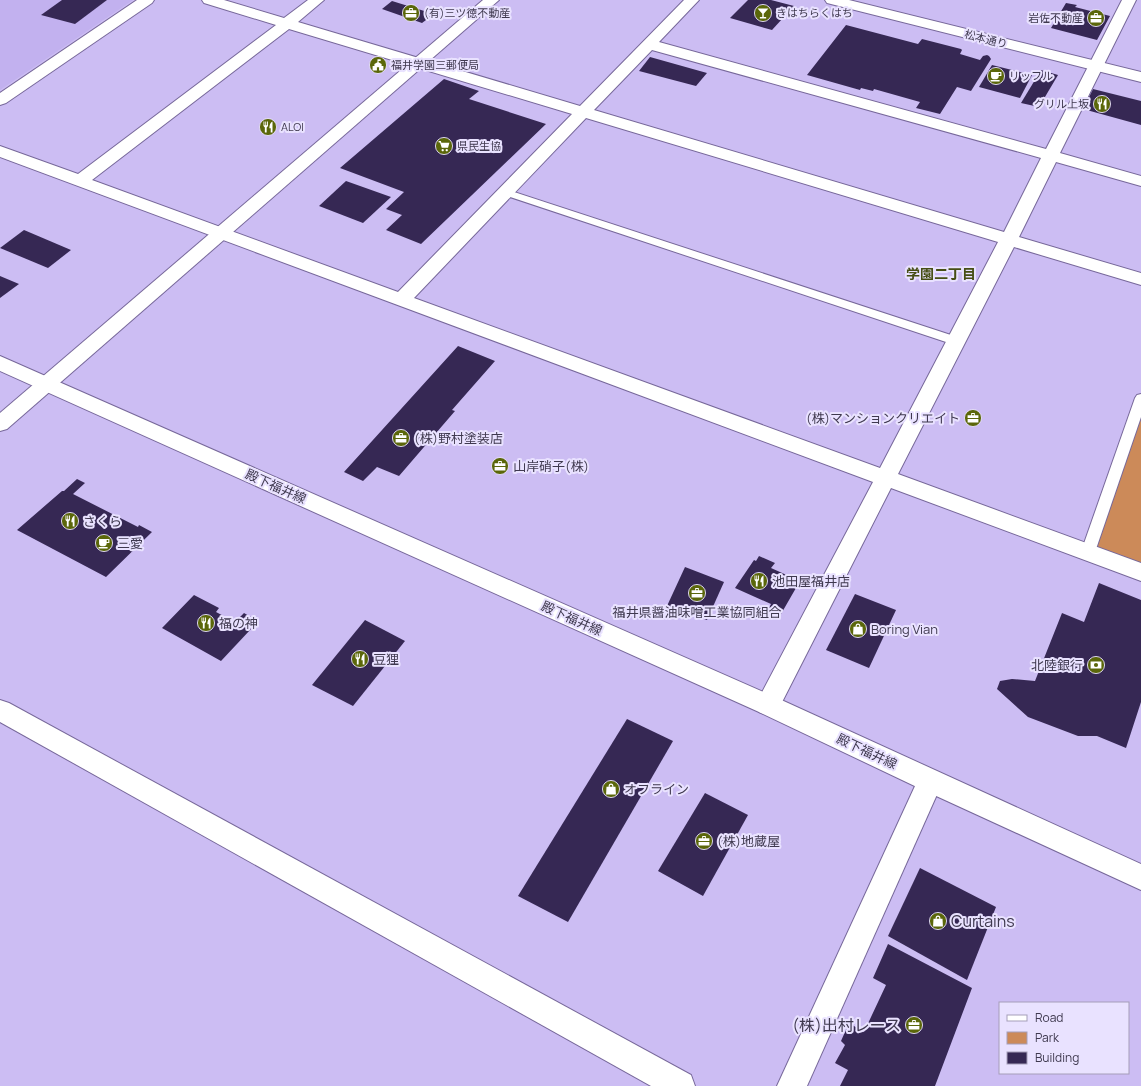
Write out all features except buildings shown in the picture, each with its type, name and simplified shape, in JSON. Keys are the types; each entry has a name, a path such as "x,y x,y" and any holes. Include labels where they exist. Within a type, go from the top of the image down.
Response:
{"street":[{"path":"0,100 147,0"},
{"path":"209,0 584,111 1141,279"},
{"path":"80,181 317,0"},
{"path":"0,424 492,0"},
{"path":"401,300 692,0"},
{"name":"松本通り","path":"832,0 1141,77"},
{"path":"768,705 1009,239 1129,0"},
{"path":"649,44 1141,181"},
{"path":"0,151 221,234 1141,572"},
{"name":"殿下福井線","path":"0,363 768,705 1141,878"},
{"path":"0,710 680,1086"},
{"path":"792,1086 930,781"}],"lane":[{"path":"505,192 956,341"},
{"path":"1088,552 1141,398"}],"shaded area":[{"path":"0,0 133,0 0,90"}],"green space":[{"path":"1141,398 1141,572 1088,552"}],"place":[{"name":"(有)三ツ徳不動産","path":"411,13"},
{"name":"きはちらくはち","path":"763,13"},
{"name":"岩佐不動産","path":"1096,18"},
{"name":"福井学園三郵便局","path":"378,65"},
{"name":"リッフル","path":"996,76"},
{"name":"グリル上坂","path":"1102,104"},
{"name":"ALOI","path":"268,127"},
{"name":"県民生協","path":"444,146"},
{"name":"(株)マンションクリエイト","path":"973,418"},
{"name":"(株)野村塗装店","path":"401,438"},
{"name":"山岸硝子(株)","path":"500,466"},
{"name":"さくら","path":"70,521"},
{"name":"三愛","path":"104,543"},
{"name":"池田屋福井店","path":"759,581"},
{"name":"福井県醤油味噌工業協同組合","path":"697,593"},
{"name":"福の神","path":"206,623"},
{"name":"Boring Vian","path":"858,629"},
{"name":"豆狸","path":"360,659"},
{"name":"北陸銀行","path":"1096,665"},
{"name":"オフライン","path":"611,789"},
{"name":"(株)地蔵屋","path":"704,841"},
{"name":"Curtains","path":"938,921"},
{"name":"(株)出村レース","path":"914,1025"}],"district":[{"name":"学園二丁目","path":"941,274"}]}
